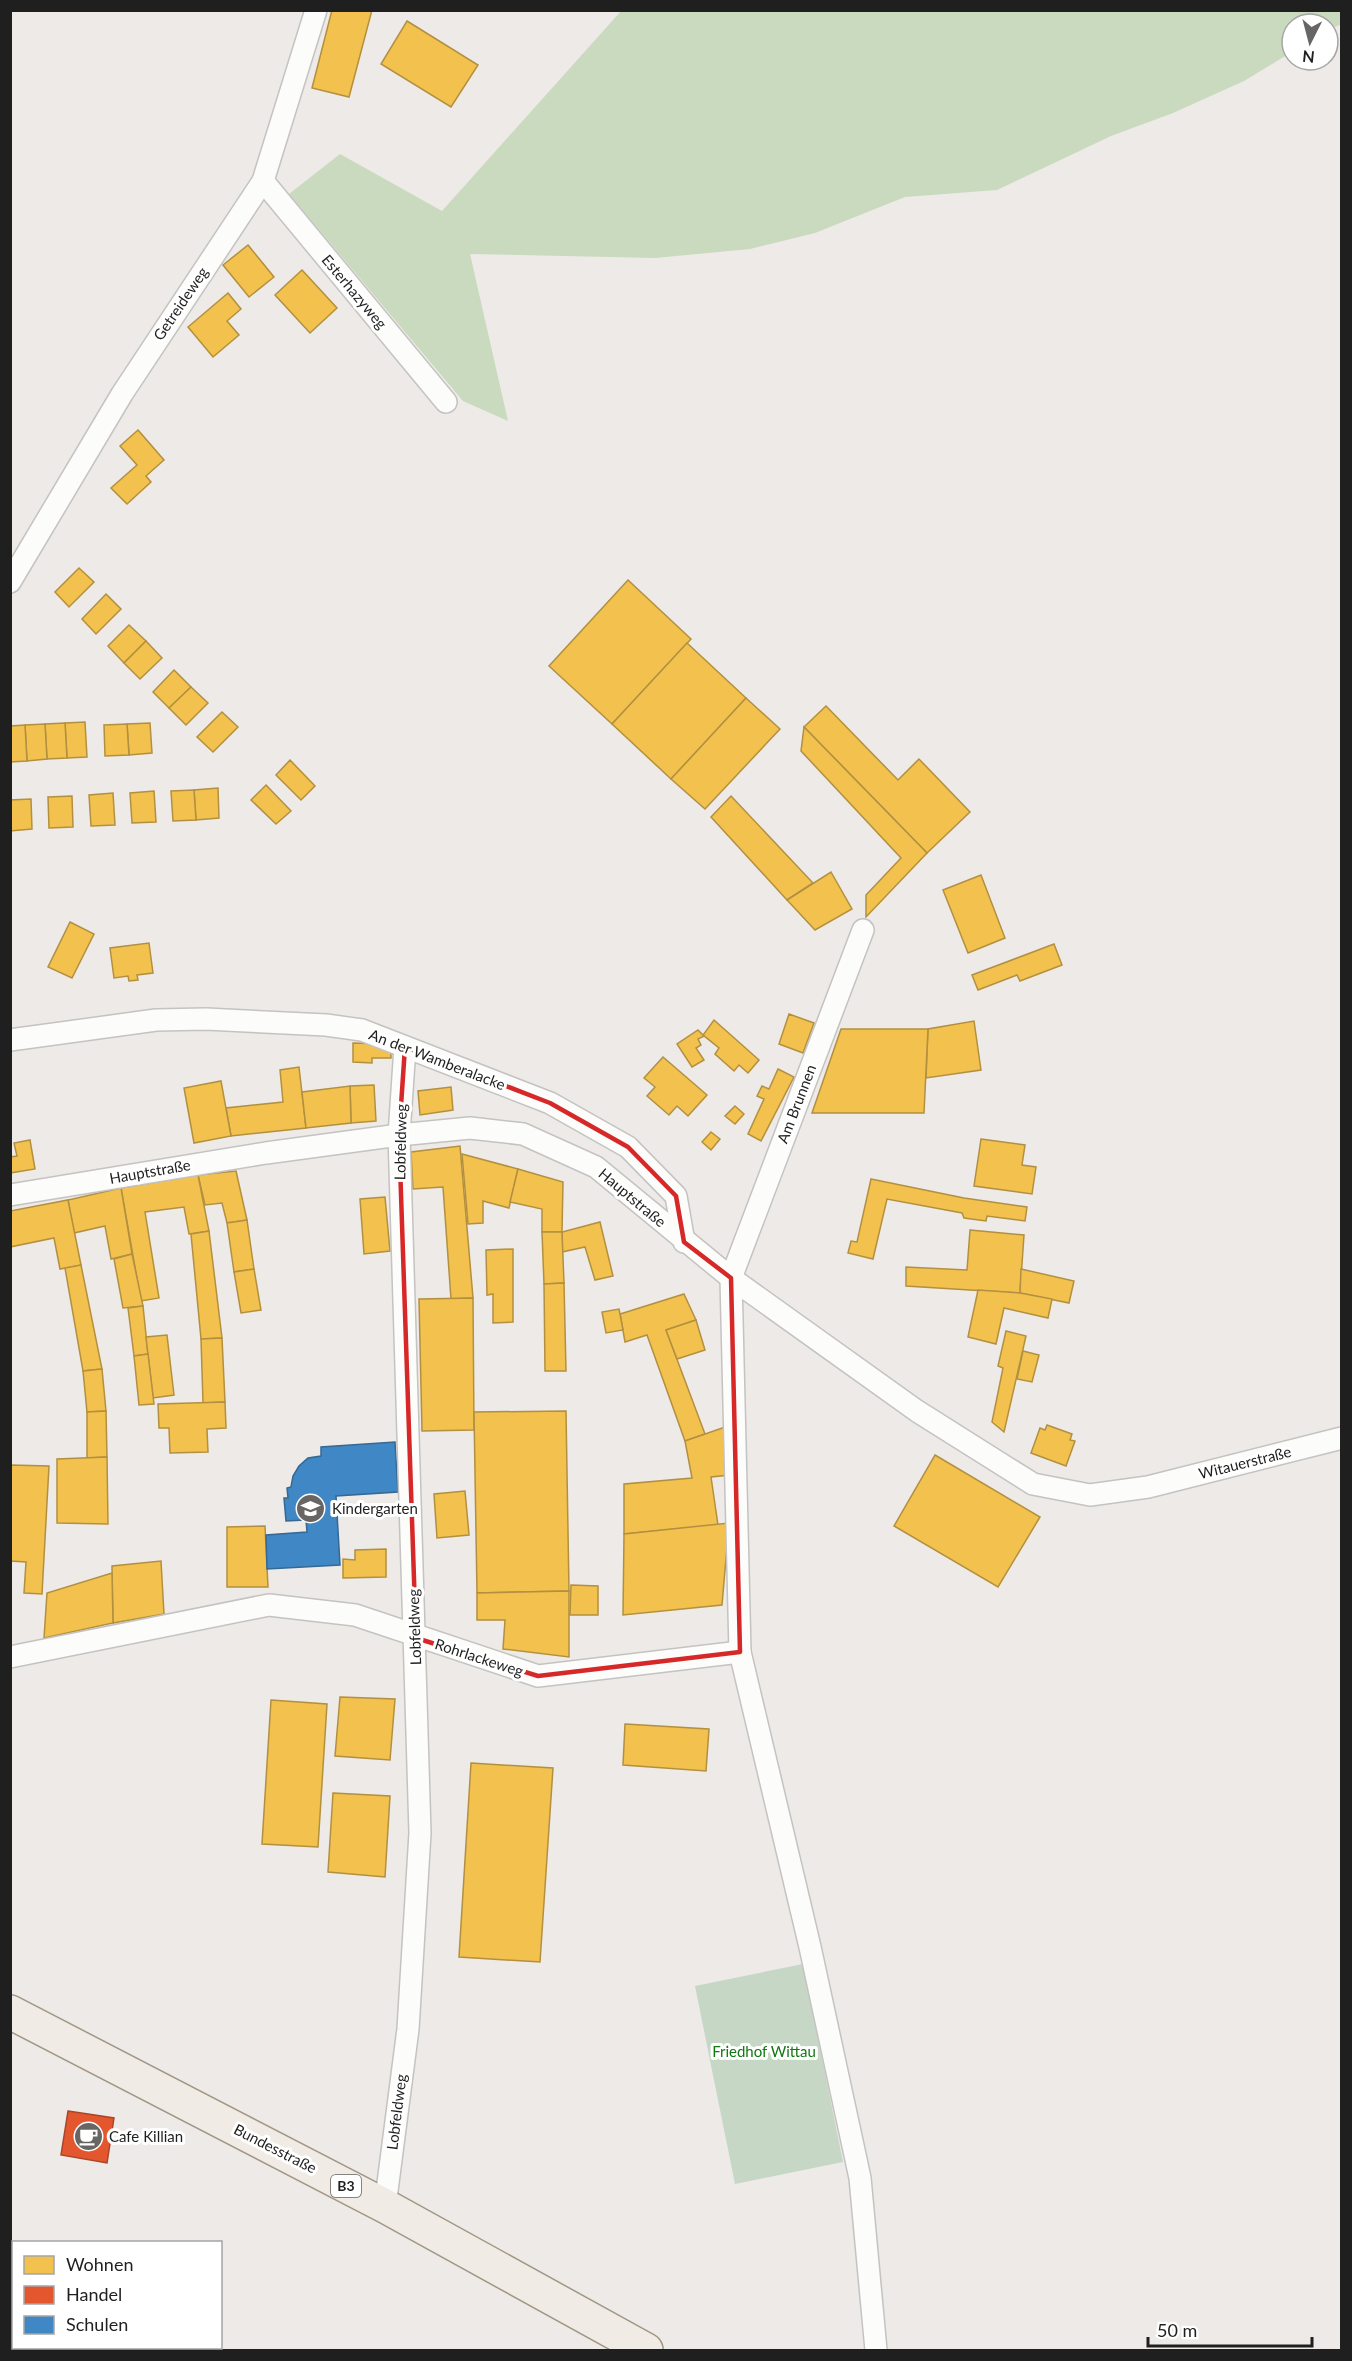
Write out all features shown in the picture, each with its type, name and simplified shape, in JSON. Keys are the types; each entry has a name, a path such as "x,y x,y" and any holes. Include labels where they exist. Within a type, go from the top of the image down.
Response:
{"main road":[{"name":"Bundesstraße","path":"10,2012 385,2206 646,2350"}],"street":[{"name":"Getreideweg","path":"10,582 122,394 263,181 316,10"},
{"name":"Esterhazyweg","path":"263,181 446,402"},
{"name":"Am Brunnen","path":"731,1278 863,930"},
{"name":"An der Wamberalacke","path":"10,1040 156,1020 206,1019 326,1025 362,1030 550,1103 628,1147 676,1196 684,1242"},
{"name":"Lobfeldweg","path":"385,2206 408,2028 419,1844 416,1638 399,1135 405,1047"},
{"name":"Hauptstraße","path":"10,1196 266,1153 399,1135 470,1128 523,1134 596,1167 684,1242 731,1278 916,1411 1033,1484 1090,1495 1148,1487"},
{"path":"731,1278 740,1652 810,1947 860,2178 876,2350"},
{"name":"Witauerstraße","path":"1148,1487 1341,1438"},
{"name":"Rohrlackeweg","path":"10,1657 269,1605 355,1615 416,1638 538,1676 740,1652"}],"highlighted area":[{"path":"405,1047 550,1103 628,1147 676,1196 684,1242 731,1278 740,1652 538,1676 416,1638 399,1135"}],"green space":[{"path":"622,10 1341,10 1342,24 1340,25 1340,12 1280,12 1280,59 1244,81 1173,113 1111,136 997,190 905,197 815,233 750,249 655,258 470,254 508,421 463,401 289,194 340,154 442,211"},
{"name":"Friedhof Wittau","path":"803,1964 843,2162 735,2184 695,1986"}],"building: Wohnen":[{"path":"332,10 372,10 349,97 312,88"},
{"path":"407,21 478,65 451,107 381,64"},
{"path":"248,245 274,277 249,297 223,265"},
{"path":"302,270 337,308 310,333 275,295"},
{"path":"228,293 241,309 227,321 239,335 213,357 188,327"},
{"path":"138,430 164,460 146,476 151,482 127,504 111,488 137,465 120,446"},
{"path":"79,568 94,582 69,607 55,592"},
{"path":"628,580 691,639 612,724 549,666"},
{"path":"106,594 121,609 96,634 82,619"},
{"path":"129,625 146,641 124,663 108,646"},
{"path":"146,641 162,658 140,679 124,663"},
{"path":"687,643 746,698 671,779 612,724"},
{"path":"174,670 191,687 169,708 153,692"},
{"path":"191,687 208,703 186,725 169,708"},
{"path":"746,698 780,729 705,809 671,779"},
{"path":"826,706 898,780 919,759 970,812 927,853 804,727"},
{"path":"222,712 238,727 213,752 197,737"},
{"path":"85,722 87,757 67,758 65,723"},
{"path":"65,723 67,758 47,759 45,724"},
{"path":"150,723 152,753 129,755 127,724"},
{"path":"45,724 47,759 27,761 25,725"},
{"path":"127,724 129,755 105,756 104,725"},
{"path":"25,725 27,761 10,762 10,726"},
{"path":"804,727 927,853 866,917 866,895 901,858 801,751"},
{"path":"290,760 315,786 301,800 276,775"},
{"path":"266,785 291,811 276,824 251,800"},
{"path":"218,788 219,818 196,820 194,790"},
{"path":"194,790 196,820 173,821 171,791"},
{"path":"154,791 156,822 132,823 130,793"},
{"path":"113,793 115,825 91,826 89,795"},
{"path":"72,796 73,827 49,828 48,797"},
{"path":"731,796 813,883 787,900 711,817"},
{"path":"31,799 32,829 10,831 10,800"},
{"path":"831,872 852,909 815,930 787,900"},
{"path":"981,875 1005,938 968,953 943,890"},
{"path":"70,922 94,934 72,978 48,967"},
{"path":"149,943 153,973 137,975 138,980 129,981 128,976 114,978 110,948"},
{"path":"1054,944 1062,965 1020,981 1017,975 978,990 972,975"},
{"path":"789,1014 814,1023 803,1053 779,1044"},
{"path":"714,1020 759,1060 748,1073 739,1065 734,1071 715,1054 719,1048 703,1035"},
{"path":"974,1021 981,1070 926,1078 928,1029"},
{"path":"841,1029 928,1029 924,1113 812,1113"},
{"path":"698,1030 704,1036 698,1039 701,1045 696,1048 704,1060 692,1067 677,1044"},
{"path":"353,1043 384,1044 391,1049 391,1058 372,1058 372,1063 353,1062"},
{"path":"663,1057 707,1095 688,1116 677,1106 669,1115 647,1096 655,1087 644,1078"},
{"path":"299,1067 306,1128 231,1136 226,1108 283,1102 280,1070"},
{"path":"778,1069 794,1077 761,1141 748,1134 764,1099 757,1096 762,1086 769,1089"},
{"path":"221,1081 231,1136 194,1143 184,1088"},
{"path":"374,1085 376,1121 351,1123 350,1086"},
{"path":"350,1086 351,1123 306,1128 302,1092"},
{"path":"451,1087 453,1110 420,1115 418,1091"},
{"path":"735,1106 744,1114 735,1124 725,1116"},
{"path":"711,1132 720,1139 711,1150 702,1142"},
{"path":"981,1139 1025,1145 1022,1165 1036,1167 1032,1194 974,1186"},
{"path":"30,1140 35,1169 10,1173 10,1157 17,1156 14,1143"},
{"path":"460,1146 473,1298 451,1299 443,1187 413,1189 411,1152"},
{"path":"462,1154 518,1169 509,1208 483,1201 483,1223 468,1224"},
{"path":"518,1169 563,1182 562,1232 542,1232 542,1209 510,1202"},
{"path":"236,1171 247,1220 227,1223 222,1203 205,1205 198,1175"},
{"path":"198,1175 209,1231 189,1234 184,1207 145,1212 159,1298 141,1301 121,1188"},
{"path":"871,1179 964,1198 1027,1207 1025,1221 987,1216 986,1221 964,1218 962,1213 887,1199 873,1259 848,1253 851,1241 857,1242"},
{"path":"121,1188 132,1254 111,1259 105,1226 74,1233 68,1200"},
{"path":"385,1197 390,1251 364,1254 360,1199"},
{"path":"68,1200 81,1265 60,1269 54,1238 10,1247 10,1211"},
{"path":"247,1220 254,1269 234,1272 227,1223"},
{"path":"600,1222 613,1276 595,1280 585,1247 562,1252 562,1232"},
{"path":"970,1230 1024,1235 1020,1293 906,1286 906,1267 967,1270"},
{"path":"209,1231 222,1338 201,1339 191,1234"},
{"path":"542,1232 562,1232 564,1283 544,1284"},
{"path":"513,1249 513,1322 493,1323 493,1294 487,1295 486,1250"},
{"path":"132,1254 143,1306 123,1308 114,1259"},
{"path":"81,1265 102,1369 83,1371 65,1268"},
{"path":"254,1269 261,1310 241,1313 234,1272"},
{"path":"1021,1269 1074,1281 1069,1303 1020,1293"},
{"path":"564,1283 566,1371 545,1371 544,1284"},
{"path":"978,1290 1020,1293 1052,1299 1048,1318 1004,1308 996,1344 968,1337"},
{"path":"684,1294 696,1320 666,1330 705,1434 685,1441 647,1335 625,1342 620,1314"},
{"path":"473,1298 474,1430 422,1431 419,1299"},
{"path":"143,1306 148,1354 134,1356 128,1308"},
{"path":"619,1309 623,1330 606,1333 602,1312"},
{"path":"696,1320 705,1350 677,1359 666,1330"},
{"path":"1006,1331 1026,1336 1004,1432 992,1422 1003,1368 998,1366"},
{"path":"167,1335 174,1395 153,1398 146,1337"},
{"path":"222,1338 225,1402 203,1403 201,1339"},
{"path":"1023,1351 1039,1355 1032,1382 1017,1379"},
{"path":"148,1354 154,1404 139,1405 134,1356"},
{"path":"102,1369 106,1411 87,1412 83,1371"},
{"path":"225,1402 226,1428 207,1429 208,1452 170,1453 169,1428 159,1428 158,1404"},
{"path":"106,1411 107,1457 87,1458 87,1412"},
{"path":"566,1411 569,1591 477,1593 474,1412"},
{"path":"1047,1425 1072,1434 1070,1440 1075,1441 1066,1466 1031,1453 1040,1428 1045,1430"},
{"path":"725,1427 730,1475 711,1477 718,1525 624,1534 624,1484 692,1478 685,1441"},
{"path":"935,1455 1040,1517 998,1587 894,1526"},
{"path":"107,1457 108,1524 57,1523 57,1459"},
{"path":"10,1465 49,1466 42,1594 24,1593 26,1562 10,1561"},
{"path":"465,1491 469,1535 437,1538 434,1494"},
{"path":"729,1523 722,1605 623,1615 624,1534"},
{"path":"265,1526 268,1587 227,1587 227,1527"},
{"path":"386,1549 386,1577 343,1578 343,1559 355,1560 355,1550"},
{"path":"161,1561 164,1614 113,1623 112,1566"},
{"path":"112,1573 113,1623 44,1638 47,1593"},
{"path":"571,1585 598,1586 598,1615 570,1615"},
{"path":"569,1591 569,1657 503,1649 505,1620 477,1620 477,1593"},
{"path":"340,1697 395,1699 390,1760 335,1756"},
{"path":"271,1700 327,1704 318,1847 262,1844"},
{"path":"625,1724 709,1729 706,1771 623,1765"},
{"path":"471,1763 553,1768 540,1962 459,1957"},
{"path":"333,1793 390,1796 385,1877 328,1872"}],"building: Handel":[{"name":"Cafe Killian","path":"68,2111 114,2118 107,2163 61,2155"}],"building: Schulen":[{"name":"Kindergarten","path":"395,1442 398,1492 336,1496 340,1565 267,1569 266,1535 307,1532 306,1520 286,1521 284,1498 288,1498 287,1488 291,1487 293,1476 299,1466 308,1458 321,1456 321,1447"}],"place":[{"name":"Kindergarten","path":"311,1509"},
{"name":"Cafe Killian","path":"88,2137"}]}
